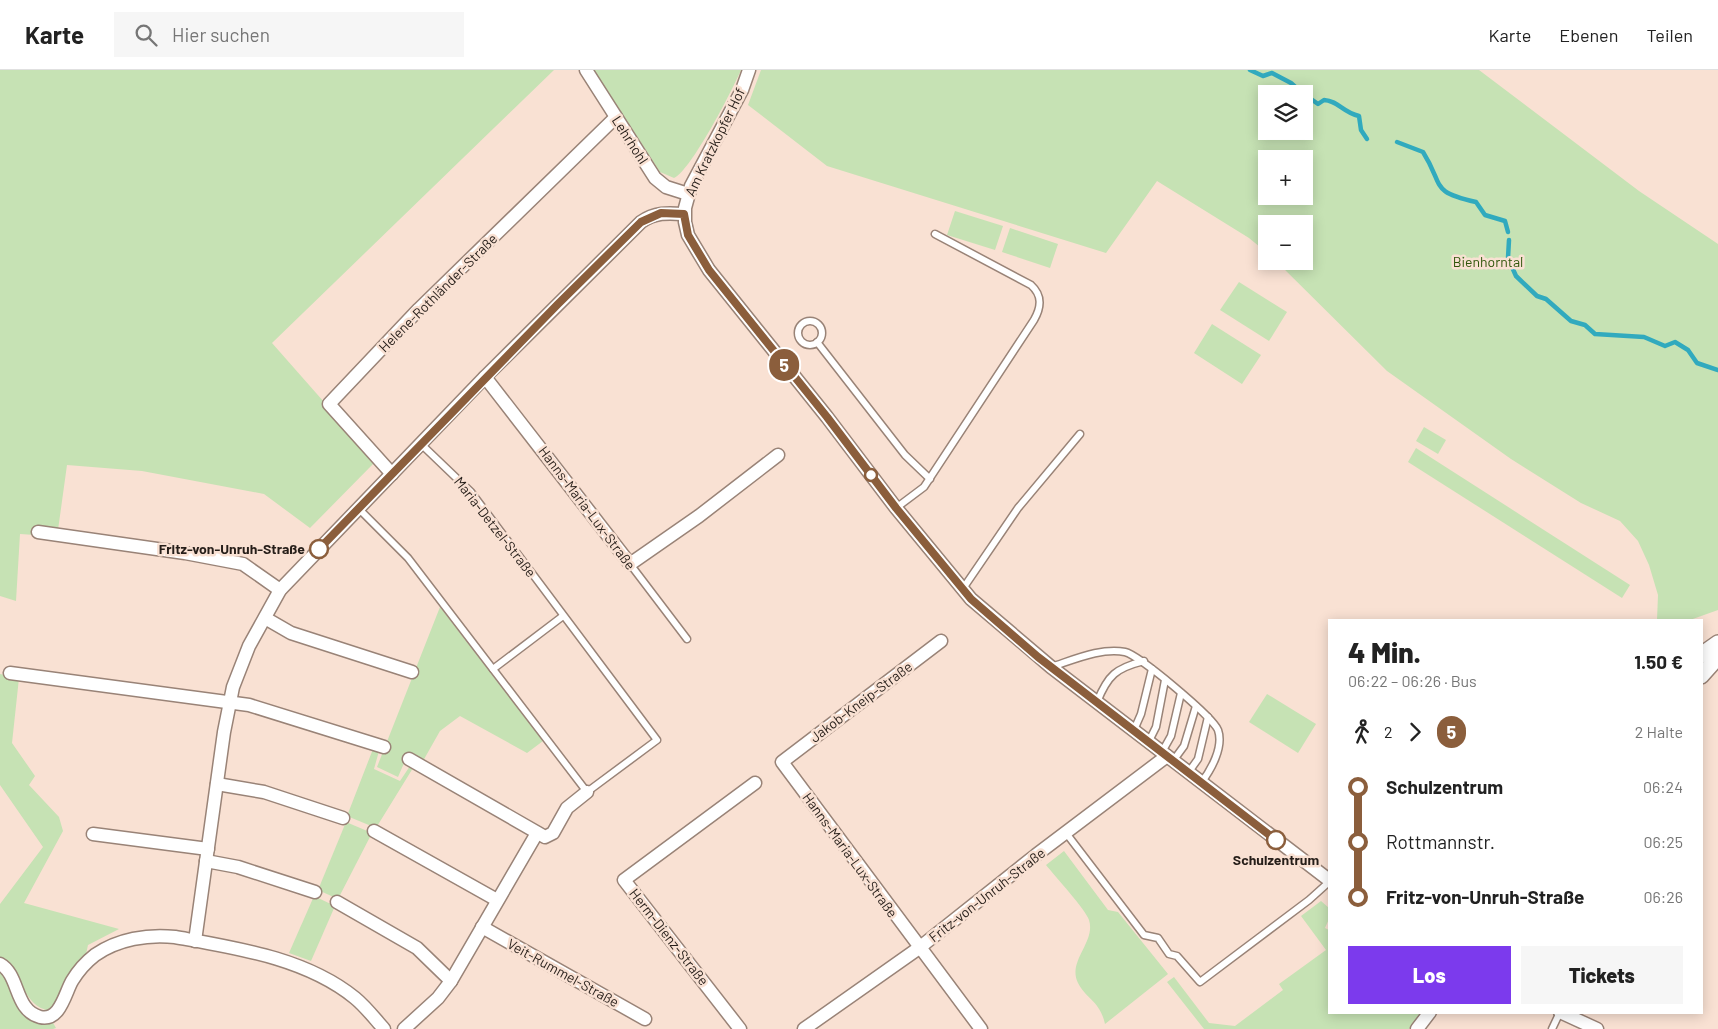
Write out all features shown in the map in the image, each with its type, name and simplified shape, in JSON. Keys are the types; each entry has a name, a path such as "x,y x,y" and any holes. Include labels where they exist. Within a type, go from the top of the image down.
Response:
{"street":[{"name":"Lehrhohl","path":"586,70 660,184 688,194"},
{"name":"Am Kratzkopfer Hof","path":"684,214 688,194 742,90 749,70"},
{"name":"Helene-Rothländer-Straße","path":"392,474 329,404 419,309 616,117"},
{"path":"194,941 230,703 243,658 280,590 485,378 641,222 661,213 684,214 688,235 709,270 962,590 1051,667 1328,880"},
{"name":"Hanns-Maria-Lux-Straße","path":"485,378 630,564"},
{"path":"630,564 699,516 778,455"},
{"path":"38,532 185,553 243,564 280,590"},
{"path":"265,618 291,633 412,672"},
{"name":"Jakob-Kneip-Straße","path":"782,762 941,642"},
{"path":"1703,654 1718,643"},
{"path":"1703,674 1718,657"},
{"path":"10,673 230,703 271,711 384,747"},
{"name":"Fritz-von-Unruh-Straße","path":"804,1029 919,948 1168,756"},
{"path":"409,759 537,833 550,837 567,808 587,792"},
{"name":"Hanns-Maria-Lux-Straße","path":"782,762 981,1029"},
{"name":"Herm-Dienz-Straße","path":"740,1029 624,880 755,783"},
{"path":"217,784 264,792 343,818"},
{"path":"374,831 498,900"},
{"path":"404,1029 434,1002 451,981 537,833"},
{"path":"93,834 207,855 315,892"},
{"path":"337,902 417,948 451,981"},
{"name":"Veit-Rummel-Straße","path":"482,927 644,1019"},
{"path":"0,964 9,971 28,1010 40,1017 46,1017 52,1016 60,1008 70,985 83,966 101,952 118,944 148,937 162,936 194,941 305,968 356,998 384,1029"},
{"path":"1418,1029 1429,1014"},
{"path":"1564,1014 1597,1029"}],"lane":[{"path":"896,508 920,492 930,478 1034,320 1040,305 1038,291 1031,285 935,234"},
{"path":"817,342 904,455 930,478"},
{"path":"962,590 1018,508 1080,434"},
{"name":"Maria-Detzel-Straße","path":"422,445 471,492 657,740 587,792"},
{"path":"358,508 408,558 587,792"},
{"name":"Hanns-Maria-Lux-Straße","path":"630,564 687,639"},
{"path":"493,669 563,616"},
{"path":"1051,667 1113,651 1132,654 1144,661 1208,716 1214,724 1219,736 1214,763 1202,783"},
{"path":"1098,702 1106,683 1113,673 1123,667 1144,661"},
{"path":"1134,730 1141,714 1152,668"},
{"path":"1149,742 1156,727 1165,680"},
{"path":"1168,756 1181,693"},
{"path":"1168,756 1184,746 1196,706"},
{"path":"1188,773 1198,759 1208,716"},
{"path":"1066,833 1144,935 1158,938 1169,954 1178,956 1200,982 1309,900 1328,882"},
{"path":"1552,1029 1559,1014"}],"green space":[{"path":"0,70 554,70 272,343 376,461 310,528 264,494 142,471 67,465 58,530 35,535 20,534 16,601 0,596"},
{"path":"594,70 741,70 700,146 690,161 674,178 660,172"},
{"name":"Bienhorntal","path":"761,70 1479,70 1639,191 1718,244 1718,610 1693,619 1657,619 1658,595 1649,565 1638,541 1620,521 1581,503 1511,459 1387,371 1285,270 1313,270 1313,215 1258,215 1258,245 1157,181 1106,253 827,166 748,105"},
{"path":"955,211 1003,226 995,250 947,235"},
{"path":"1010,228 1058,244 1050,268 1002,252"},
{"path":"1239,282 1287,312 1269,341 1220,310"},
{"path":"1212,324 1261,355 1242,384 1194,353"},
{"path":"1424,427 1446,440 1438,454 1416,441"},
{"path":"1416,448 1630,585 1622,598 1408,462"},
{"path":"440,607 543,741 527,753 460,716 440,731 423,761 408,754 398,777 377,767"},
{"path":"0,674 19,678 12,743 35,776 29,785 59,817 63,831 24,903 119,929 88,945 85,959 50,1011 40,1008 33,1002 22,986 15,992 52,1021 56,1028 53,1029 0,1029 0,904 43,847 0,785"},
{"path":"1267,694 1316,724 1298,753 1249,722"},
{"path":"373,749 379,751 374,769 400,781 410,766 413,768 376,828 347,816"},
{"path":"346,822 372,833 338,899 318,890"},
{"path":"1064,851 1108,910 1118,912 1168,974 1105,1024 1100,1010 1082,989 1076,975 1078,959 1089,936 1089,920 1087,915 1046,865"},
{"path":"314,896 335,906 311,961 289,953"},
{"path":"1321,901 1328,907 1328,921 1325,928 1328,930 1328,1014 1419,1014 1409,1029 1204,1029 1167,982 1174,977 1209,1023 1235,1026 1283,990 1279,984 1326,950 1301,916"}],"waterway":[{"path":"1250,70 1263,76 1272,73 1293,85"},
{"path":"1313,100 1318,104 1324,100 1329,101 1359,116 1361,130 1367,139"},
{"path":"1397,142 1423,152 1444,191 1476,202 1485,215 1505,221 1508,232"},
{"path":"1509,240 1508,258 1516,276 1537,296 1546,299 1571,321 1585,325 1595,334 1644,337 1665,346 1675,342 1688,350 1697,363 1718,370"}],"bus line":[{"name":"5","path":"319,549 485,378 641,222 648,217 661,213 684,214 688,235 709,270 962,590 1038,657 1276,840"}],"place":[{"name":"Fritz-von-Unruh-Straße","path":"319,549"},
{"name":"Schulzentrum","path":"1276,840"}]}
